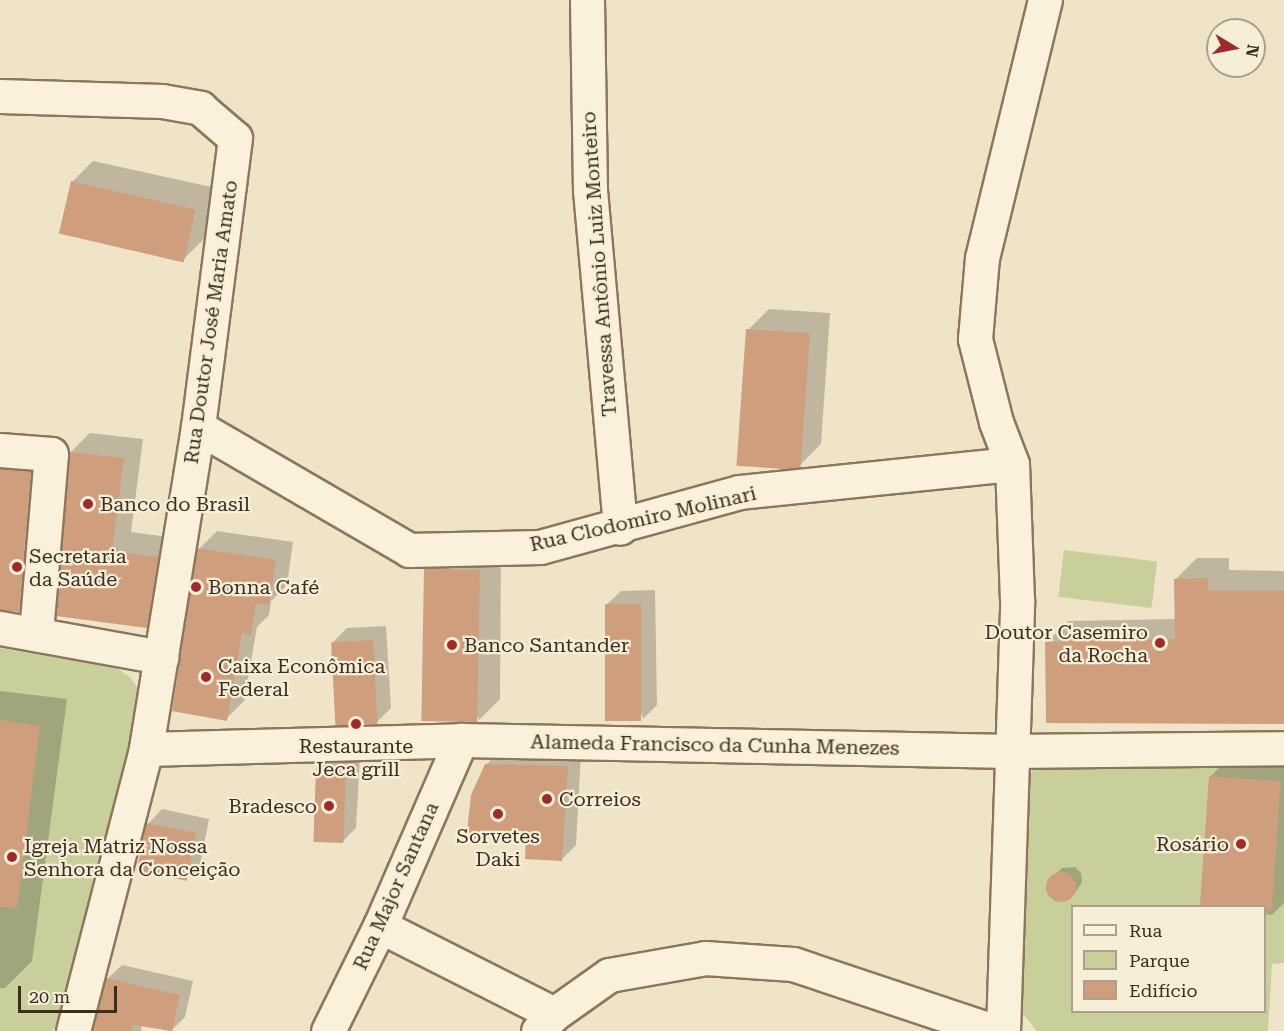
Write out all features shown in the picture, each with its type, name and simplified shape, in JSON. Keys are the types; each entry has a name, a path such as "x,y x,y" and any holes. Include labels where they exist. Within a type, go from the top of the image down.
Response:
{"street":[{"name":"Travessa Antônio Luiz Monteiro","path":"587,0 590,190 620,528"},
{"path":"1003,1031 1010,751 1017,600 1012,464 996,422 975,339 982,258 1045,0"},
{"name":"Rua Doutor José Maria Amato","path":"0,96 162,101 191,106 200,108 235,138 198,427 146,749 73,1031"},
{"name":"Rua Clodomiro Molinari","path":"198,427 409,550 540,547 620,528 740,492 1012,464"},
{"path":"0,450 51,454 36,634"},
{"path":"0,628 160,657"},
{"name":"Alameda Francisco da Cunha Menezes","path":"146,749 461,740 1010,751 1284,748"},
{"name":"Rua Major Santana","path":"328,1031 380,926 461,740"},
{"path":"380,926 546,1023 609,975 705,958 793,964 993,1031"}],"green space":[{"path":"1064,550 1157,561 1152,608 1058,597"},
{"path":"0,648 116,668 130,677 138,689 139,710 60,1021 52,1031 0,1031"},
{"path":"1037,764 1284,764 1284,963 1272,964 1268,1031 1037,1031 1022,1013 1030,775"}],"building":[{"path":"71,181 196,210 184,262 59,234"},
{"path":"746,329 810,333 800,470 736,466"},
{"name":"Banco do Brasil","path":"69,452 124,458 112,551 158,557 147,628 56,616"},
{"name":"Secretaria da Saúde","path":"0,469 31,471 19,612 0,610"},
{"path":"197,548 276,560 269,605 256,603 251,635 242,633 227,721 172,711"},
{"name":"Banco Santander","path":"424,569 480,570 477,722 421,721"},
{"path":"1208,578 1208,591 1284,591 1284,724 1046,723 1045,642 1175,639 1174,579"},
{"path":"605,604 641,604 641,721 605,721"},
{"path":"373,640 377,724 335,726 331,642"},
{"name":"Igreja Matriz Nossa Senhora da Conceição","path":"0,720 40,726 17,908 0,907"},
{"path":"485,764 568,766 562,861 525,859 526,833 466,840 471,795"},
{"name":"Bradesco","path":"316,768 346,769 343,843 313,842"},
{"name":"Rosário","path":"1209,776 1281,781 1272,911 1266,910 1266,905 1200,905"},
{"path":"146,823 196,833 187,881 137,871"},
{"path":"1061,872 1072,876 1076,887 1072,898 1061,902 1050,898 1046,887 1050,876"},
{"path":"106,978 180,995 172,1031 133,1025 131,1031 92,1031"}],"place":[{"name":"Banco do Brasil","path":"88,504"},
{"name":"Secretaria da Saúde","path":"17,567"},
{"name":"Bonna Café","path":"196,587"},
{"name":"Doutor Casemiro da Rocha","path":"1160,643"},
{"name":"Banco Santander","path":"452,645"},
{"name":"Caixa Econômica Federal","path":"206,677"},
{"name":"Restaurante Jeca grill","path":"356,724"},
{"name":"Correios","path":"547,799"},
{"name":"Bradesco","path":"329,806"},
{"name":"Sorvetes Daki","path":"498,814"},
{"name":"Rosário","path":"1241,844"},
{"name":"Igreja Matriz Nossa Senhora da Conceição","path":"12,857"}]}
